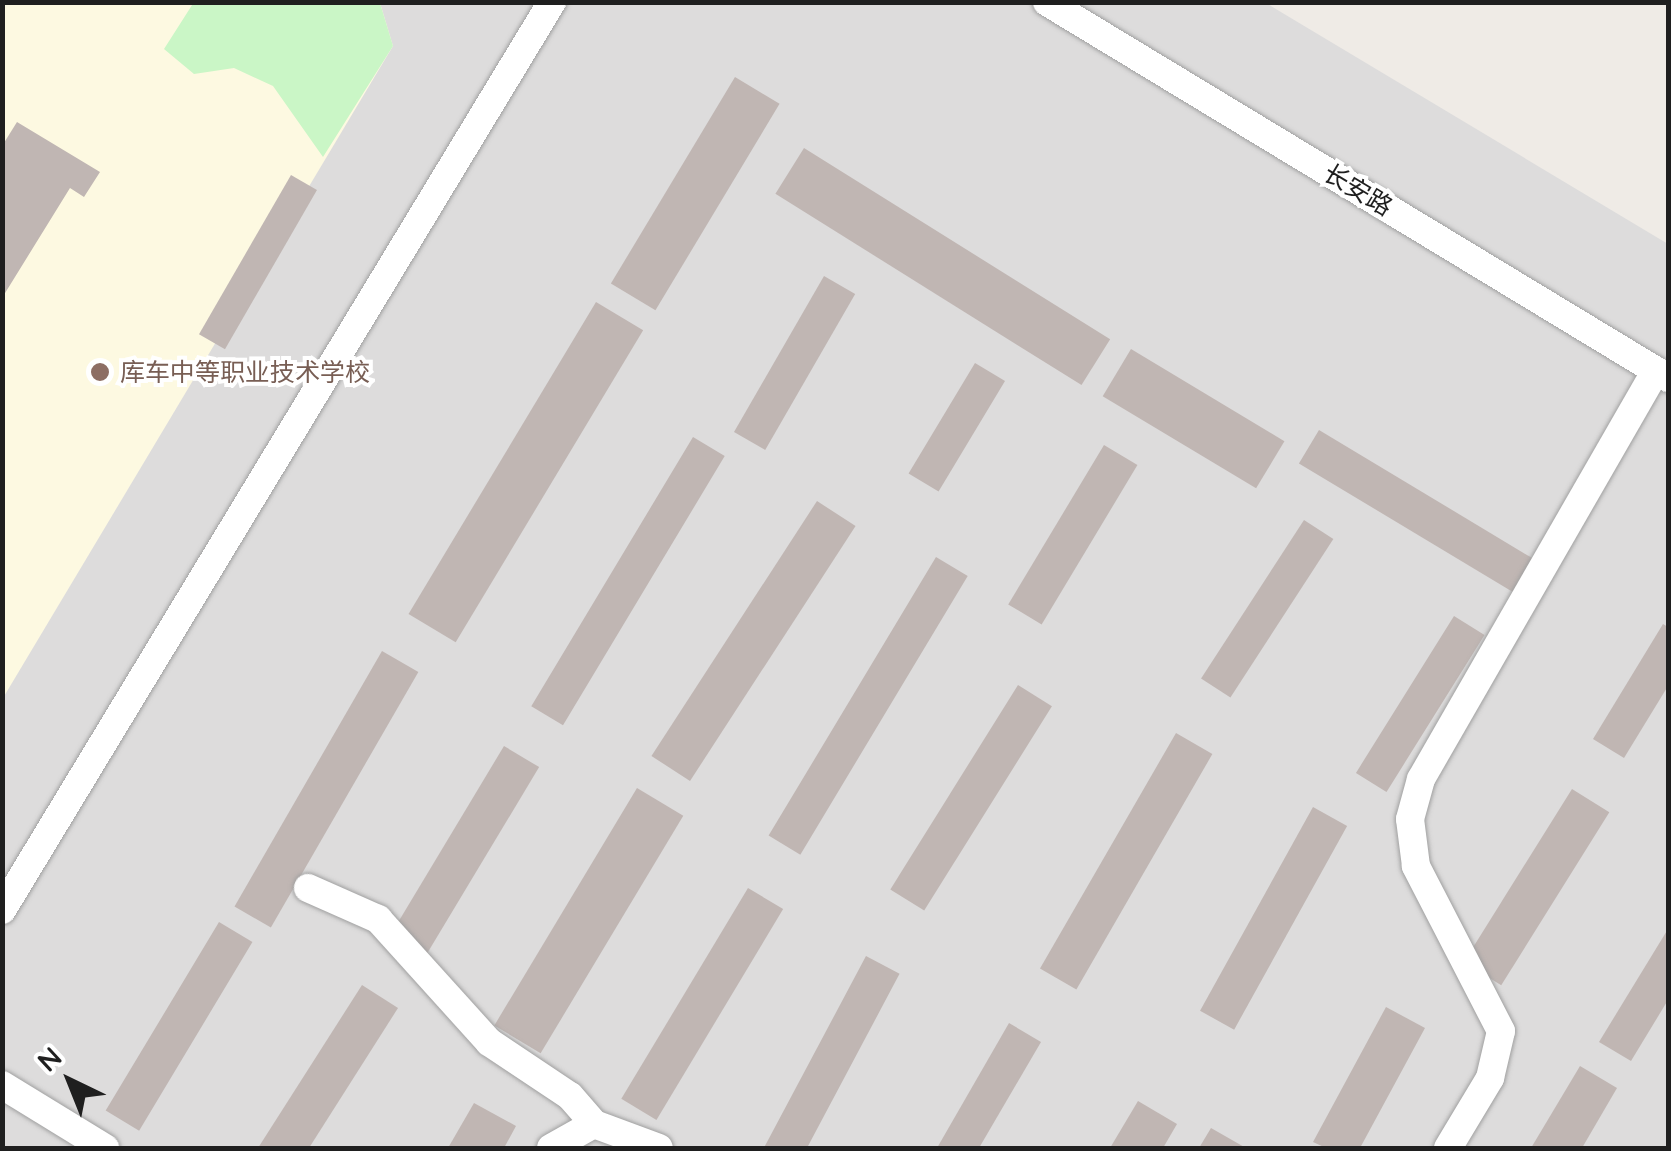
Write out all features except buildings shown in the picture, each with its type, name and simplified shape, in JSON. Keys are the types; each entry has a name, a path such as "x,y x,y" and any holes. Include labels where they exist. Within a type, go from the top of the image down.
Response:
{"street":[{"path":"2,910 552,2"},
{"name":"长安路","path":"1047,2 1662,375"},
{"path":"1448,1148 1490,1078 1501,1031 1416,866 1410,819 1421,779 1662,375"},
{"path":"308,888 378,919 489,1042 570,1096 594,1124 659,1148"},
{"path":"2,1085 105,1148"},
{"path":"551,1148 594,1124"}],"shaded area":[{"path":"2,3 1266,3 1668,244 1668,1148 3,1148"},
{"name":"库车中等职业技术学校","path":"3,3 380,3 393,46 3,698"}],"green space":[{"path":"194,2 380,3 393,46 323,157 273,86 234,68 194,74 164,49"}],"place":[{"name":"库车中等职业技术学校","path":"100,372"}]}
